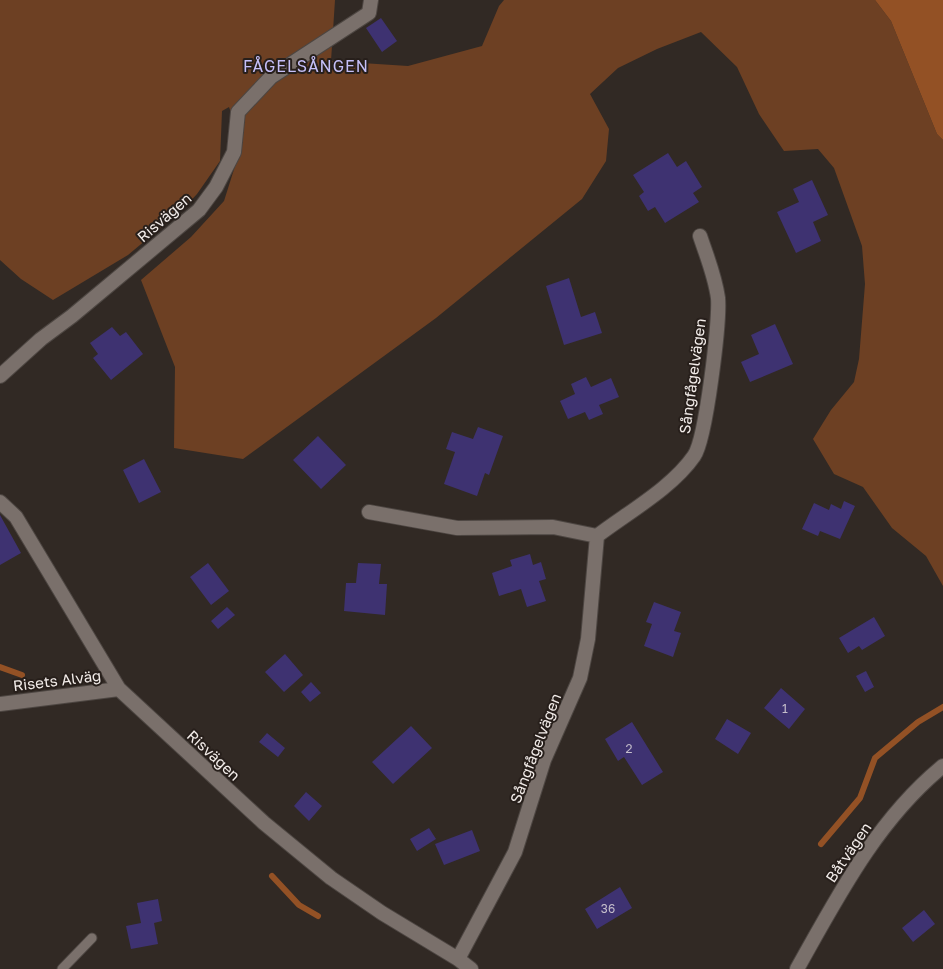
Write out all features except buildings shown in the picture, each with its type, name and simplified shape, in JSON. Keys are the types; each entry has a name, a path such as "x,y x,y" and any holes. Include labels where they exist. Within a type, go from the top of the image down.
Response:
{"street":[{"name":"Risvägen","path":"0,376 41,339 72,316 199,210 216,187 234,152 238,112 271,77 369,14 371,0"},
{"name":"Sångfågelvägen","path":"458,959 515,852 544,760 580,678 588,639 597,536 657,492 688,464 696,454 702,434 708,400 718,300 713,273 700,236"},
{"name":"Risvägen","path":"0,502 16,517 118,689 264,823 331,878 382,913 458,959 471,969"},
{"path":"369,512 457,528 553,527 597,536"},
{"name":"Risets Alväg","path":"0,704 118,689"},
{"name":"Båtvägen","path":"797,969 859,860 911,794 943,766"}],"lane":[{"path":"62,969 92,938"}],"shaded area":[{"path":"0,0 335,0 331,61 408,66 482,46 499,6 504,0 875,0 891,21 937,134 943,140 943,586 926,556 892,528 863,487 834,474 813,439 831,410 854,382 859,359 865,284 862,246 834,168 818,149 784,151 759,114 737,67 701,32 657,49 618,68 590,94 609,129 606,161 582,199 436,318 243,459 174,448 175,367 141,280 191,237 224,201 242,144 229,107 222,111 220,161 197,194 183,209 128,255 53,300 21,279 0,260"},
{"path":"875,0 943,0 943,140 937,134 891,21"}],"waterway":[{"path":"0,667 22,675"},
{"path":"821,844 860,798 875,758 918,722 943,707"},
{"path":"272,876 299,905 318,916"}],"district":[{"name":"FÅGELSÅNGEN","path":"306,66"}]}
